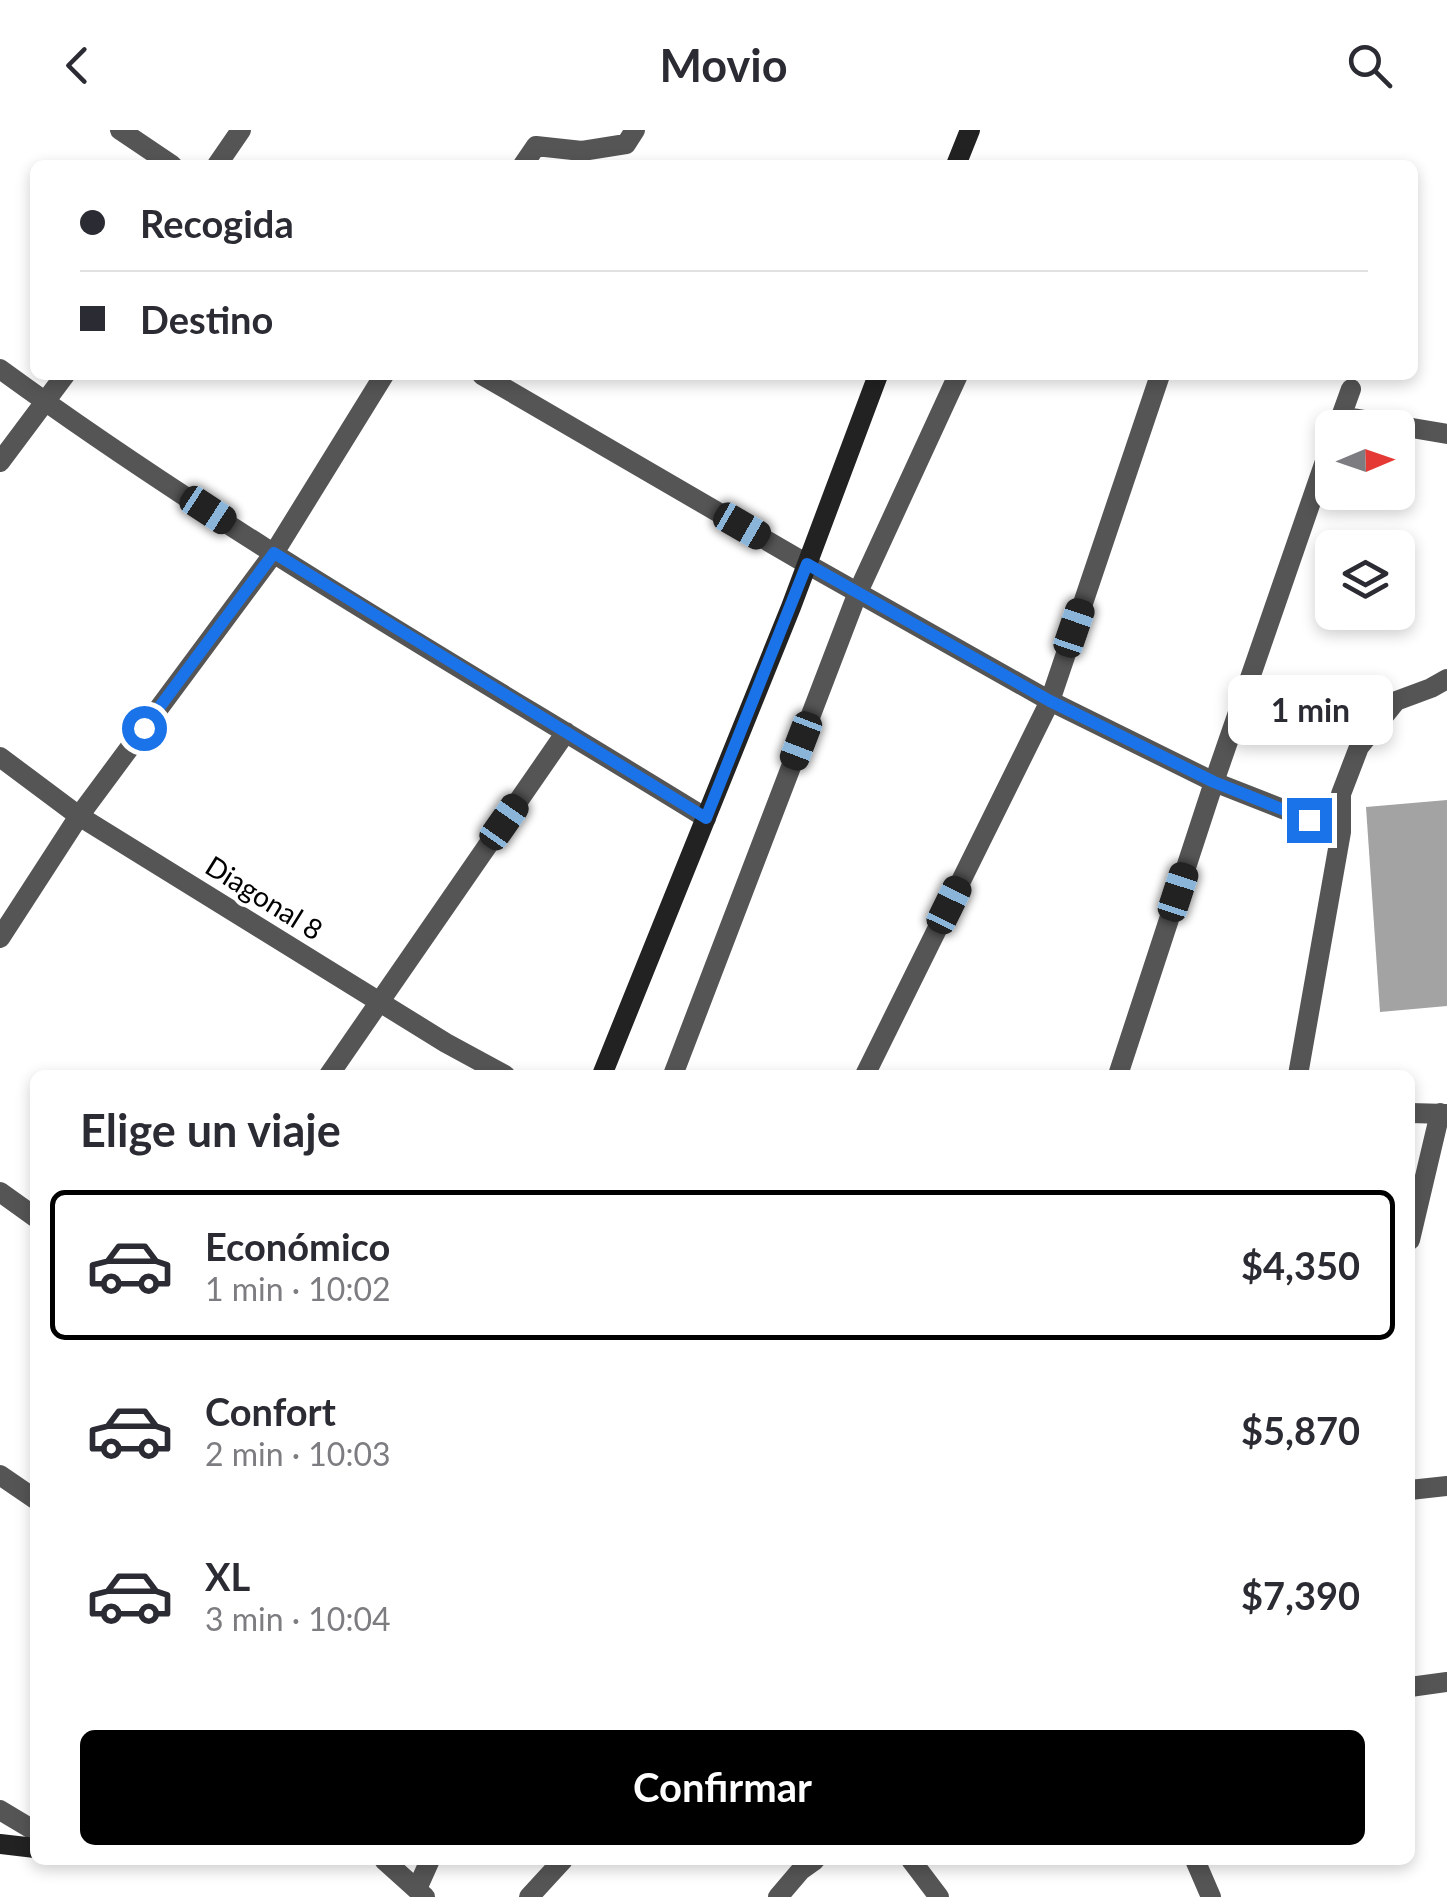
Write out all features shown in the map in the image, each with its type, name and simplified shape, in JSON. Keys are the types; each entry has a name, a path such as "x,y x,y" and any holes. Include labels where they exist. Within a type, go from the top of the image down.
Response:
{"main road":[{"path":"958,160 970,130"},
{"path":"604,1070 807,564 876,380"},
{"path":"0,1844 30,1847"}],"street":[{"path":"120,130 165,160"},
{"path":"221,160 241,130"},
{"path":"526,160 536,146 582,151 626,144 635,130"},
{"path":"0,368 274,553 706,818"},
{"path":"0,462 61,380"},
{"path":"0,938 78,816 274,553 381,380"},
{"path":"491,380 1050,701 1214,782 1341,832"},
{"path":"675,1070 858,592 956,380"},
{"path":"867,1070 1050,701 1158,380"},
{"path":"1343,410 1351,389"},
{"path":"1415,430 1447,434"},
{"path":"1120,1070 1315,490"},
{"path":"1299,1070 1341,832 1341,794 1359,747 1396,701 1447,679"},
{"path":"332,1070 566,732"},
{"name":"Diagonal 8","path":"0,758 78,816 446,1044 495,1070"},
{"path":"1415,1113 1443,1114 1415,1221"},
{"path":"0,1192 30,1213"},
{"path":"0,1475 30,1496"},
{"path":"1415,1489 1447,1486"},
{"path":"1415,1685 1447,1682"},
{"path":"0,1810 28,1826"},
{"path":"390,1865 421,1893 429,1865"},
{"path":"529,1897 558,1865"},
{"path":"778,1897 808,1865"},
{"path":"914,1865 939,1897"},
{"path":"1197,1865 1212,1897"}],"shaded area":[{"path":"1447,800 1447,1006 1380,1012 1366,807"}],"route":[{"path":"144,728 274,553 706,818 807,564 1050,701 1214,782 1309,820"}]}
